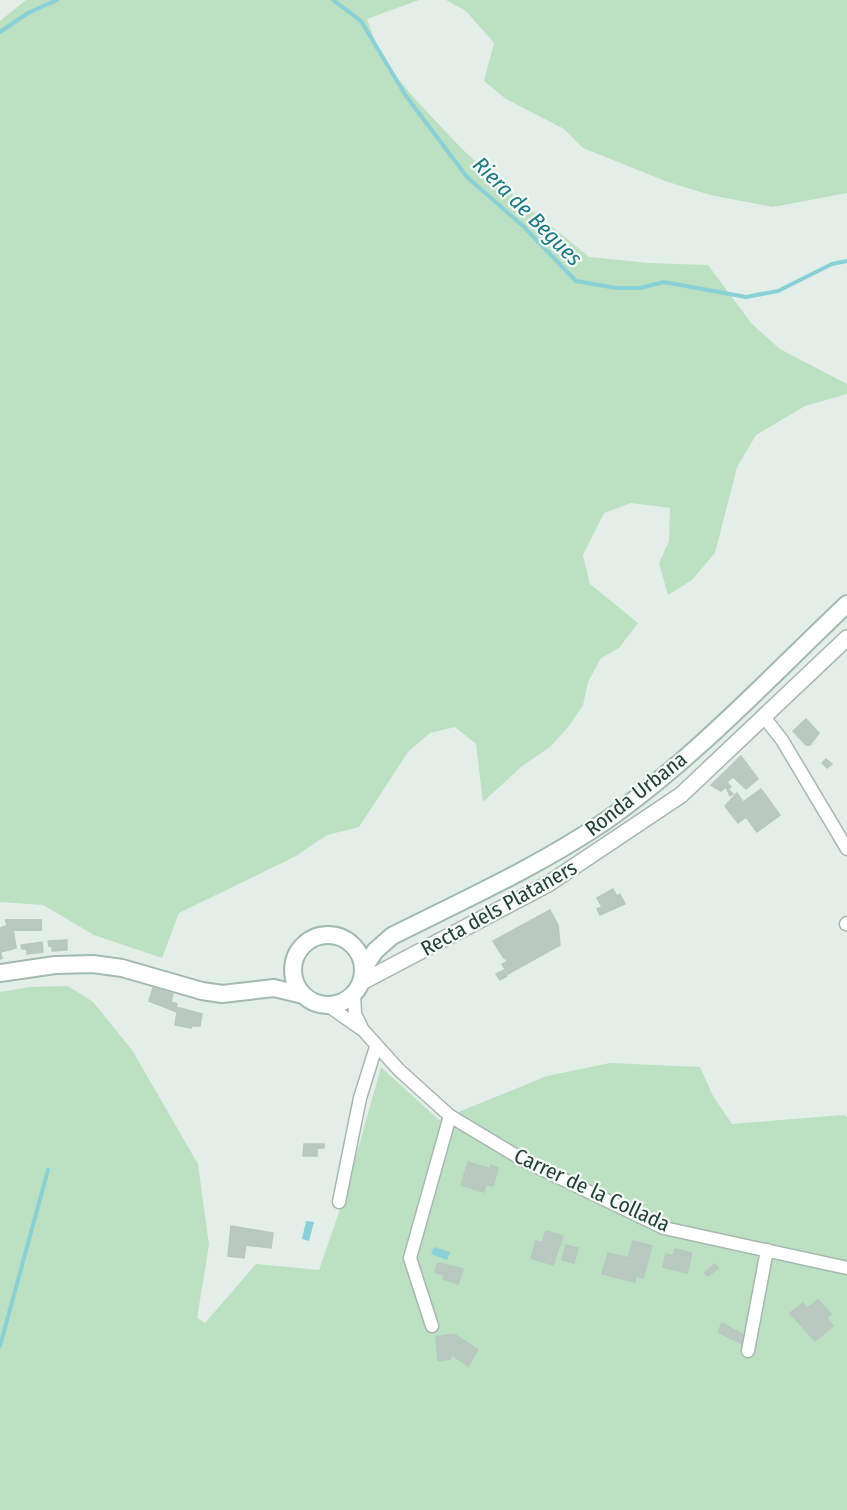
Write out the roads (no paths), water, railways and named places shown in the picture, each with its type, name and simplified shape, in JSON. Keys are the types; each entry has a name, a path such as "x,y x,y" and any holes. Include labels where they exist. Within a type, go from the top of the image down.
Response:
{"main road":[{"name":"Ronda Urbana","path":"327,1005 341,1002 360,981 375,951 392,936 550,856 604,822 643,793 703,742 847,604"},
{"name":"Ronda Urbana","path":"256,989 273,981 294,963 304,945 319,936 333,935 349,941 392,936"},
{"path":"349,941 359,953 360,981"},
{"path":"294,963 295,980 303,994 314,1002 327,1005"},
{"path":"0,973 55,965 93,964 122,968 202,991 222,994 274,988 303,994"}],"street":[{"name":"Recta dels Plataners","path":"360,981 548,884 681,795 847,638"},
{"path":"764,717 782,740 847,849"},
{"path":"360,981 356,1014 363,1030"},
{"path":"327,1005 363,1030"},
{"name":"Carrer de la Collada","path":"363,1030 376,1047 450,1116 525,1161 664,1228 847,1268"},
{"path":"339,1202 360,1098 376,1047"},
{"path":"432,1326 410,1258 450,1116"},
{"path":"748,1351 767,1250"}],"water":[{"path":"306,1221 314,1222 309,1241 302,1239"},
{"path":"434,1247 450,1252 447,1260 431,1254"}],"waterway":[{"name":"Riera de Begues","path":"0,32 28,13 57,0"},
{"name":"Riera de Begues","path":"333,0 361,21 406,96 467,177 523,226 576,281 616,288 640,288 664,282 746,297 778,291 832,264 847,261"},
{"path":"0,1346 48,1170"}]}
